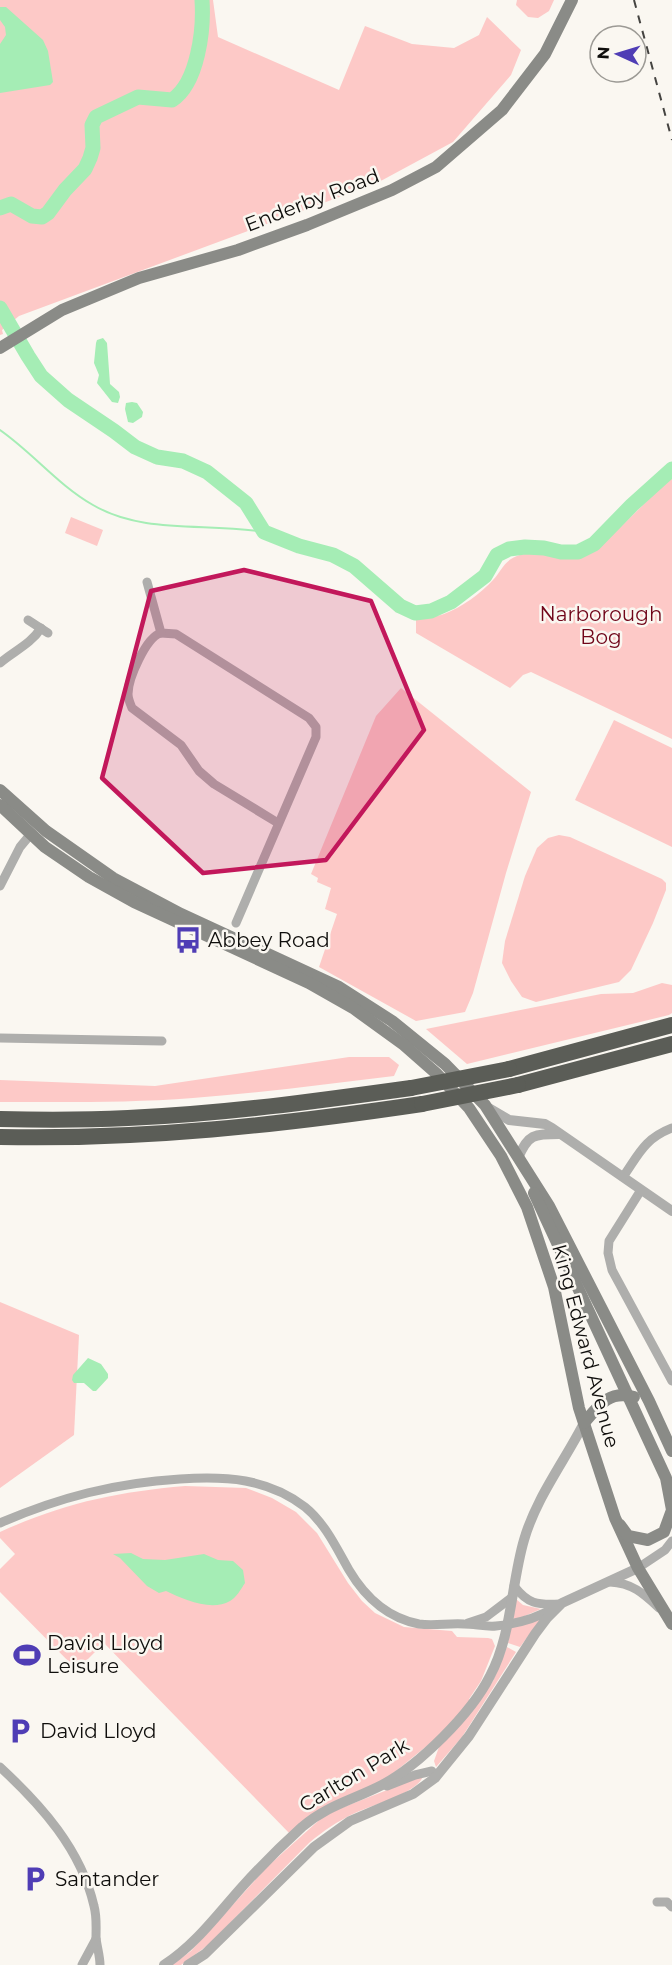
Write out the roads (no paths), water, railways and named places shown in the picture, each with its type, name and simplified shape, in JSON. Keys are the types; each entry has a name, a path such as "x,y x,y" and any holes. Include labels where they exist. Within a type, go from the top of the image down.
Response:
{"highway":[{"path":"0,1119 63,1120 178,1115 276,1106 411,1088 508,1068 672,1025"},
{"path":"0,1137 125,1137 187,1133 283,1123 422,1104 518,1085 672,1044"}],"main road":[{"name":"Enderby Road","path":"0,348 62,310 139,278 238,250 307,225 392,190 436,167 502,110 545,54 573,0"},
{"name":"King Edward Avenue","path":"0,790 46,831 113,878 181,914 339,987 392,1021 445,1064 484,1106 549,1206 649,1401 672,1451"},
{"name":"King Edward Avenue","path":"0,806 30,835 89,878 134,902 332,995 404,1045 437,1074 469,1108 516,1181 527,1207 554,1287 579,1408 615,1518 638,1568 670,1620"},
{"name":"King Edward Avenue","path":"520,1161 666,1478 672,1510 664,1532 648,1540 628,1536 615,1518"},
{"path":"584,1423 602,1401 613,1396 628,1395 649,1401"}],"street":[{"path":"147,582 161,633"},
{"path":"0,663 12,652 31,642 44,631 28,620"},
{"path":"236,923 316,737 316,727 314,722 176,634 161,633 152,637 144,646 129,686 128,700 132,708 181,745 199,771 214,784 278,823"},
{"path":"0,886 20,847 30,835"},
{"path":"0,1038 162,1041"},
{"path":"484,1106 509,1120 545,1124 672,1210"},
{"path":"623,1178 648,1141 672,1128"},
{"path":"520,1161 524,1143 544,1134 559,1134"},
{"path":"641,1190 612,1235 608,1253 612,1270 672,1381"},
{"name":"Carlton Park","path":"164,1965 192,1943 244,1885 302,1827 333,1806 381,1785 416,1762 457,1721 490,1677 507,1625 524,1538 535,1510 584,1423"},
{"path":"0,1523 49,1503 118,1485 202,1477 252,1481 273,1489 304,1507 319,1521 357,1583 381,1608 404,1619 419,1624 466,1624 483,1627 507,1625 542,1615 562,1603"},
{"path":"666,1478 672,1493"},
{"name":"Carlton Park","path":"188,1965 205,1954 302,1857 334,1831 350,1821 413,1794 435,1778 469,1736 535,1634 562,1603 638,1568 665,1550 672,1541"},
{"path":"606,1582 623,1582 639,1590 670,1620"},
{"path":"514,1586 523,1597 531,1602 542,1605 562,1603"},
{"path":"466,1624 486,1617 511,1598"},
{"path":"0,1767 49,1816 88,1884 95,1908 100,1965"},
{"path":"368,1791 432,1771"},
{"path":"82,1965 96,1939"}],"waterway":[{"path":"0,208 11,204 32,216 42,217 48,213 85,169 93,148 92,125 96,117 138,97 172,100 181,92 188,81 198,54 202,25 202,0"},
{"path":"0,308 41,376 68,400 135,447 157,457 183,461 207,472 246,503 264,532 299,546 333,555 354,566 400,606 415,613 431,611 451,602 485,576 497,555 509,549 525,547 578,552 594,544 672,469"},
{"path":"0,430 80,497 113,514 155,524 264,532"}],"railway":[{"path":"634,0 672,140"}],"place":[{"name":"Abbey Road","path":"188,940"},
{"name":"David Lloyd Leisure","path":"27,1655"},
{"name":"David Lloyd","path":"20,1731"},
{"name":"Santander","path":"35,1879"}],"park label":[{"name":"Narborough Bog","path":"601,626"}]}
